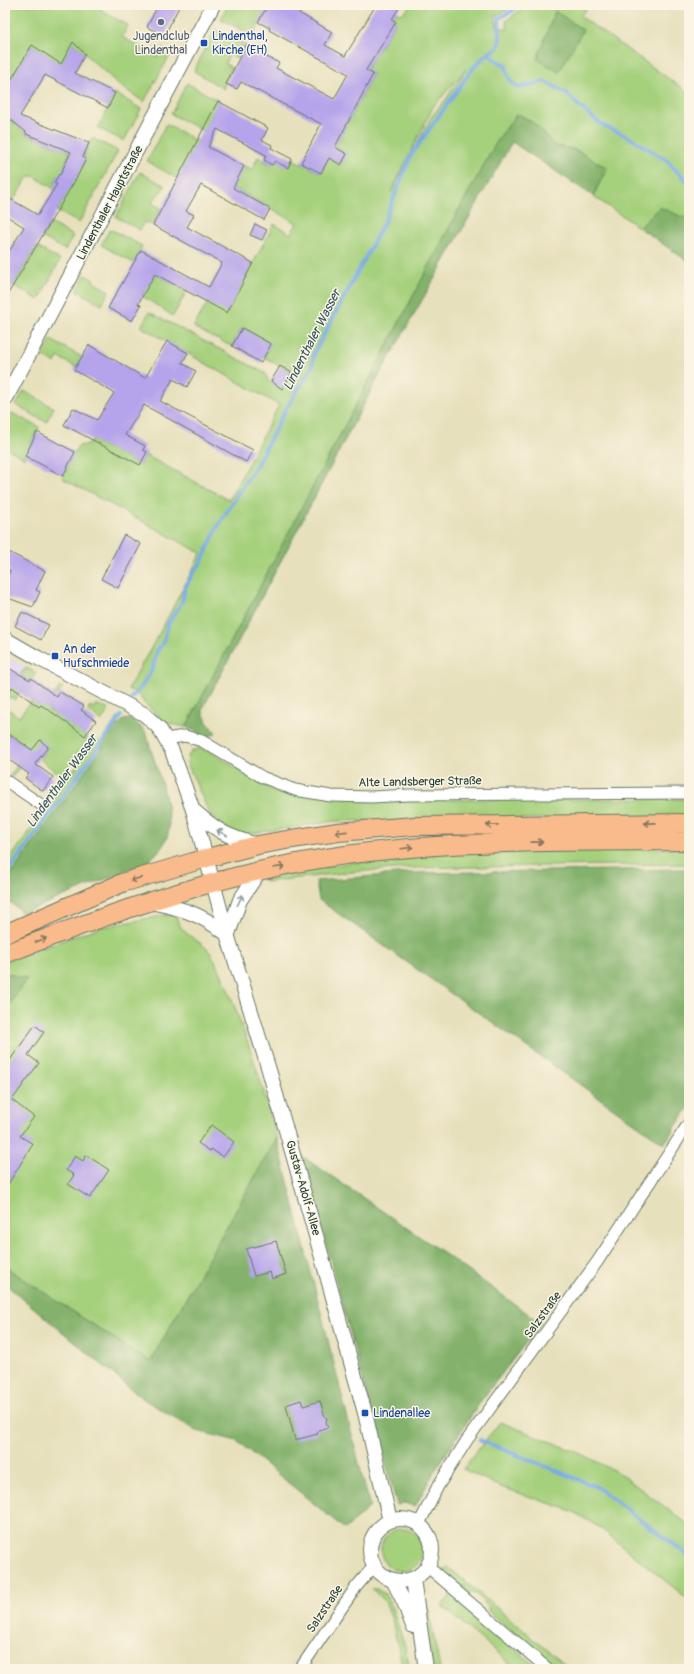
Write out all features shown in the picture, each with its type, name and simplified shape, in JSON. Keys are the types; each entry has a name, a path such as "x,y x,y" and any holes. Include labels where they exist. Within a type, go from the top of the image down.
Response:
{"main road":[{"path":"5,934 122,883 207,858 258,845 338,832 380,828 689,823"},
{"path":"5,954 83,924 214,882 260,870 322,859 419,846 466,843 689,841"}],"street":[{"name":"Lindenthaler Hauptstraße","path":"5,400 213,5"},
{"path":"5,639 128,705 152,720 166,739 180,772 207,858"},
{"name":"Alte Landsberger Straße","path":"166,739 184,736 202,741 262,777 295,790 331,796 372,797 409,795 689,793"},
{"path":"5,780 40,804"},
{"path":"193,810 219,832 239,840 258,845"},
{"name":"Gustav-Adolf-Allee","path":"207,858 227,934 269,1070 365,1412 390,1521"},
{"path":"150,902 191,912 212,923 227,934 240,900 251,881 260,870"},
{"name":"Salzstraße","path":"418,1524 438,1486 467,1440 593,1268 689,1122"},
{"path":"400,1519 410,1520 418,1524 426,1530 431,1539 432,1553 428,1567 413,1579 403,1581 393,1580 384,1576 374,1566 370,1552 371,1542 375,1533 390,1521 400,1519"},
{"name":"Salzstraße","path":"300,1669 356,1587 374,1566"},
{"path":"428,1567 548,1669"},
{"path":"413,1579 426,1669"},
{"path":"393,1580 404,1602 423,1654"}],"shaded area":[{"path":"5,656 26,668 19,674 5,698"}],"green space":[{"path":"5,5 98,5 105,13 128,25 122,37 157,57 162,48 171,53 144,102 119,85 73,43 60,66 57,62 32,45 5,90"},
{"path":"228,5 268,5 253,36 221,19"},
{"path":"410,5 508,5 507,10 495,16 497,27 508,29 506,21 527,5 590,5 580,16 689,93 689,220 659,207 640,228 593,196 607,168 576,150 553,145 537,126 523,116 517,114 499,138 457,213 186,727 166,723 145,704 139,695 128,689 165,623 201,553 62,478 78,446 86,445 93,440 140,465 145,455 229,500 279,405 141,327 149,312 265,373 269,382 283,388 292,373 264,357 271,344 242,328 232,346 195,328 194,326 208,302 227,312 274,224 291,234 297,223 210,175 178,179 147,161 166,124 198,142 237,179 244,166 252,169 258,157 272,165 275,161 287,167 292,159 321,173 329,158 341,164 347,154 335,147 373,74 366,70 396,22 392,19 396,12 401,14 407,10","holes":["466,69 446,99 432,116 391,192 433,107"]},
{"path":"555,11 583,30 559,72 537,59"},
{"path":"215,30 246,45 239,59 230,54 225,63 232,68 224,84 224,89 194,71"},
{"path":"187,83 219,101 203,131 171,114"},
{"path":"115,93 141,109 124,141 98,128"},
{"path":"517,114 537,126 553,145 576,150 607,168 593,196 512,142 375,383 202,710 207,722 216,733 208,737 186,727 457,213 499,138"},
{"path":"5,115 26,134 70,152 64,166 62,176 59,174 54,183 57,184 54,189 34,176 28,177 13,201 5,196"},
{"path":"92,138 118,151 79,223 57,211 86,159 83,157"},
{"path":"140,172 165,186 152,203 161,208 153,225 144,222 140,230 116,217"},
{"path":"659,207 689,220 689,262 640,228"},
{"path":"50,223 73,236 65,250 42,237"},
{"path":"110,229 142,246 134,263 101,245"},
{"path":"37,247 60,260 39,300 13,285"},
{"path":"155,274 187,291 173,316 136,292 145,292"},
{"path":"85,275 94,280 93,282 109,291 102,305 77,291"},
{"path":"51,340 82,357 76,367 58,357 55,363 42,356"},
{"path":"24,391 54,408 46,422 16,405"},
{"path":"12,413 39,427 24,458 5,447 5,426"},
{"path":"26,668 36,673 15,700 10,697 5,703 7,694 16,679"},
{"path":"60,686 63,687 48,710 56,715 60,710 88,739 61,776 40,759 48,747 40,741 12,777 10,776 17,766 15,763 27,746 9,734 5,739 5,707 19,717 31,701 42,703 46,706"},
{"path":"96,704 109,710 101,721 88,711 90,706 94,708"},
{"path":"129,719 141,727 147,735 164,792 169,825 167,838 163,846 149,861 23,913 10,902 5,909 5,883 103,747 102,745 117,724 119,725 123,720"},
{"path":"95,741 98,741 103,747 5,883 5,866"},
{"path":"199,748 214,754 275,792 413,800 689,799 689,817 335,821 247,834 235,834 211,817 187,763 188,756 192,751"},
{"path":"689,848 689,864 408,868 352,872 265,882 265,880 272,876 348,863 467,850"},
{"path":"689,869 689,1107 664,1144 319,900 316,881 408,873"},
{"path":"166,915 176,915 182,928 209,951 217,964 248,1044 277,1138 150,1362 5,1267 5,1011 27,979 5,973 5,961 98,928"},
{"path":"5,973 27,979 5,1011"},
{"path":"277,1138 370,1507 345,1529 237,1441 197,1431 142,1398 5,1284 5,1267 150,1362"},
{"path":"302,1156 442,1252 541,1323 483,1398 434,1472 415,1507 405,1503 397,1505"},
{"path":"500,1422 577,1452 619,1473 689,1525 689,1600 599,1527 572,1511 501,1487 463,1469"},
{"path":"402,1529 417,1535 423,1550 417,1565 402,1571 387,1565 381,1550 387,1535"},
{"path":"448,1567 570,1669 557,1669 489,1612 488,1606 476,1594 468,1593 442,1571"},
{"path":"372,1589 377,1589 386,1595 393,1610 404,1643 410,1669 403,1669 392,1620 385,1602"},
{"path":"451,1595 539,1669 516,1669 442,1606"},
{"path":"428,1607 440,1669 434,1669 422,1609"}],"building":[{"name":"Jugendclub Lindenthal","path":"158,5 180,5 164,36 147,27"},
{"path":"268,5 285,5 332,32 325,45 345,56 376,5 401,5 392,19 396,22 366,70 373,74 335,147 347,154 341,165 329,158 321,173 301,163 321,124 241,82 237,89 226,84 246,45 256,51 258,47 267,51 265,56 279,63 276,68 334,99 348,74 269,30 270,28 258,22"},
{"path":"73,42 85,54 75,73 115,93 108,108 45,75 20,116 89,143 83,157 86,159 77,177 5,299 5,248 10,250 24,227 5,215 5,196 38,215 57,184 54,183 59,174 60,175 71,152 26,134 26,132 5,115 5,90 32,45 61,64"},
{"path":"218,101 268,128 262,140 272,145 271,148 292,159 288,168 275,161 272,165 264,160 266,155 217,129 208,147 244,166 233,188 270,209 264,220 201,185 186,211 194,215 187,227 253,263 227,313 155,274 138,304 141,305 132,321 108,308 141,250 209,287 222,263 153,225"},
{"path":"255,224 267,230 262,240 250,235"},
{"path":"242,328 271,344 261,363 232,346"},
{"path":"167,341 188,353 182,363 196,371 187,387 173,379 160,401 253,450 246,462 144,405 125,435 145,446 143,450 147,452 140,465 64,425 73,408 97,420 114,393 74,370 89,345 145,378"},
{"path":"280,366 292,373 282,389 271,381"},
{"path":"37,432 75,452 63,476 25,456"},
{"path":"124,535 141,544 118,588 101,579"},
{"path":"5,550 45,571 36,590 40,592 33,607 5,597 5,584 10,570 5,567"},
{"path":"22,612 49,625 41,640 15,626"},
{"path":"5,666 30,680 31,678 57,697 60,692 84,706 81,710 96,721 85,736 41,705 39,707 12,687 5,699"},
{"path":"9,734 32,750 40,740 48,747 35,764 53,777 43,791 25,778 29,774 5,757 5,739"},
{"path":"35,1025 44,1032 28,1055 39,1063 12,1100 34,1117 20,1136 33,1144 5,1189 5,1067"},
{"path":"211,1125 234,1142 223,1157 198,1143"},
{"path":"86,1155 109,1170 90,1198 68,1184 74,1175 66,1170 75,1156 83,1161"},
{"path":"276,1241 286,1274 272,1279 270,1272 254,1276 246,1249"},
{"path":"301,1400 303,1406 320,1401 325,1417 327,1418 326,1422 328,1427 317,1431 318,1434 295,1440 286,1405"}],"waterway":[{"name":"Lindenthaler Wasser","path":"131,698 142,686 153,668 157,651 164,641 168,624 182,602 185,588 193,573 201,563 218,526 257,464 287,407 312,367 314,353 383,225 411,155 473,68 487,54 497,48 500,42 499,18 512,11 518,5"},
{"path":"487,54 506,66 510,79 520,88 544,81 566,93 602,125 627,136 665,159 689,183"},
{"name":"Lindenthaler Wasser","path":"5,876 121,716"},
{"path":"480,1440 597,1487 689,1556"}],"place":[{"name":"Jugendclub Lindenthal","path":"161,22"},
{"name":"Lindenthal, Kirche (EH)","path":"204,43"},
{"name":"An der Hufschmiede","path":"55,656"},
{"name":"Lindenallee","path":"365,1413"}]}
